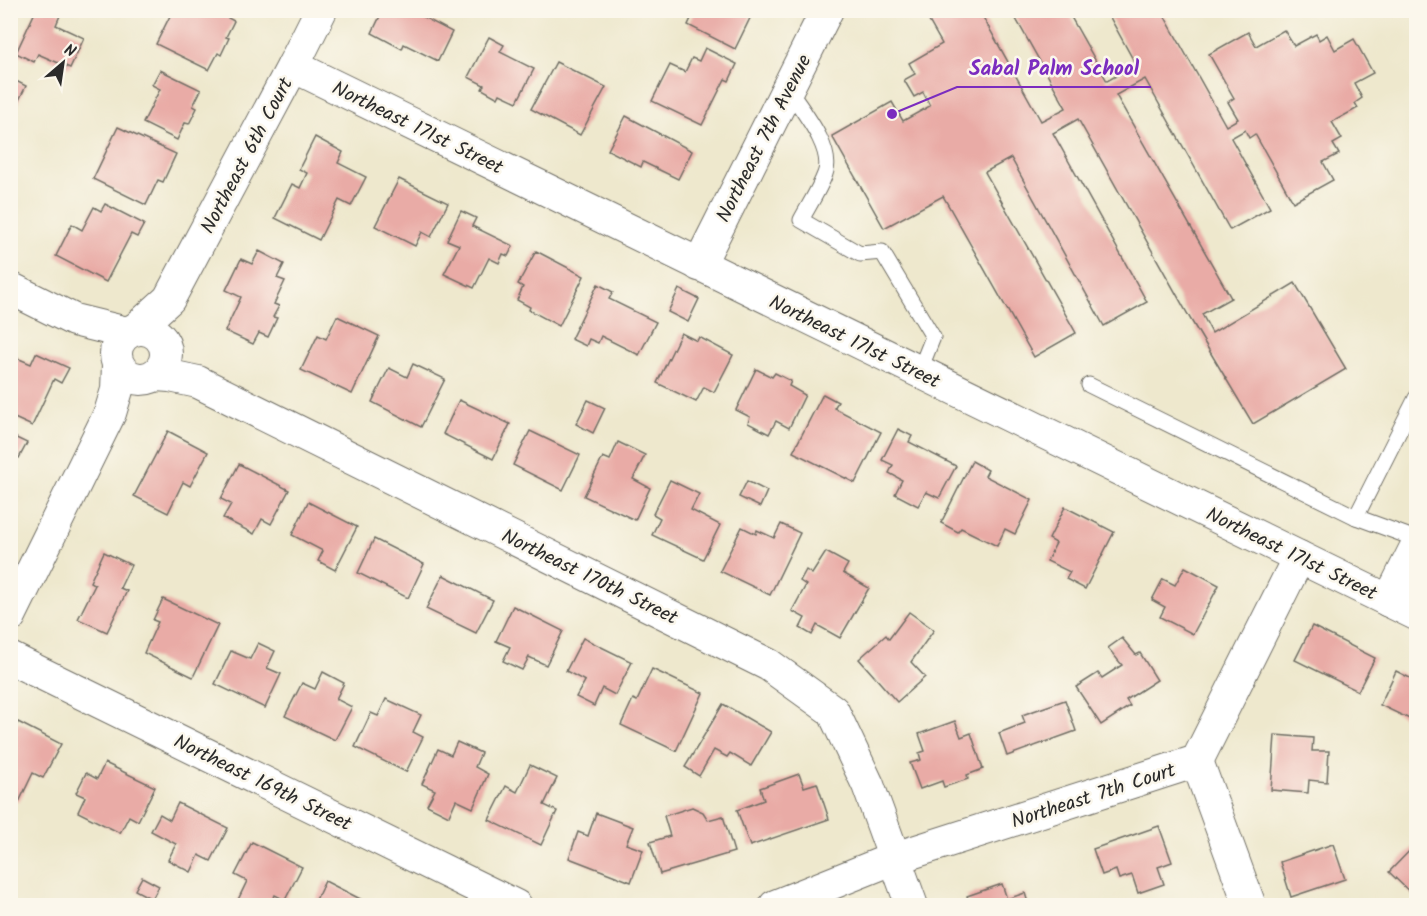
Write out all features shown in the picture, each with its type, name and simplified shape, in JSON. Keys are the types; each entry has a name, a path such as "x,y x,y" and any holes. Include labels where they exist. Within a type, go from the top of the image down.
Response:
{"street":[{"name":"Northeast 6th Court","path":"141,354 321,10"},
{"name":"Northeast 7th Avenue","path":"699,265 827,10"},
{"name":"Northeast 171st Street","path":"293,66 1403,607"},
{"name":"Northeast 170th Street","path":"10,288 770,665 833,711 867,785 912,906"},
{"path":"10,616 110,413 126,394 141,354"},
{"path":"1403,607 1416,547"},
{"name":"Northeast 7th Court","path":"775,906 895,858 1197,761 1299,557"},
{"name":"Northeast 169th Street","path":"10,658 516,906"},
{"path":"1197,761 1250,906"}],"lane":[{"path":"788,89 815,130 827,155 826,172 801,220 860,254 882,252 933,337 919,372"},
{"path":"1089,385 1356,517 1416,539"},
{"path":"1356,517 1416,398"}],"building":[{"path":"36,10 55,10 61,13 56,25 84,38 70,68 38,54 34,62 16,53"},
{"path":"173,10 213,10 234,21 221,55 218,53 209,70 156,44"},
{"path":"383,10 410,10 452,32 438,61 404,44 402,49 372,33"},
{"path":"695,10 754,10 735,49 688,25"},
{"path":"932,10 979,10 1041,121 1066,108 1011,10 1067,10 1107,81 1136,65 1106,10 1161,10 1226,126 1238,119 1228,102 1234,98 1209,54 1248,32 1256,46 1284,30 1294,46 1316,34 1319,40 1327,35 1335,50 1354,39 1373,73 1354,83 1362,98 1355,103 1358,108 1332,122 1342,139 1333,144 1339,154 1323,162 1333,180 1293,202 1255,134 1249,138 1245,130 1231,138 1270,208 1230,230 1145,79 1116,95 1231,298 1202,314 1212,333 1295,283 1346,369 1253,424 1191,320 1078,119 1053,133 1147,302 1104,326 1011,158 985,172 1076,333 1034,357 943,196 884,228 832,136 892,102 903,121 930,106 923,92 914,97 904,80 915,74 909,63 942,44 925,14"},
{"path":"489,37 504,45 500,52 534,69 517,102 500,94 498,98 482,89 484,85 468,77"},
{"path":"705,48 737,64 729,81 725,79 702,125 652,101 670,65 685,72 692,58 699,61"},
{"path":"556,62 606,87 580,135 531,109"},
{"path":"160,70 201,90 193,106 197,108 189,124 185,123 177,140 143,123 160,89 152,85"},
{"path":"10,78 26,86 10,118"},
{"path":"626,116 692,151 678,179 643,162 641,167 608,150"},
{"path":"118,127 176,154 163,182 158,180 146,205 93,179"},
{"path":"315,137 343,152 338,163 366,177 351,206 339,200 319,240 275,218 292,184 300,188 307,173 299,169"},
{"path":"399,179 448,203 431,237 422,232 415,246 375,226"},
{"path":"105,204 144,224 137,237 131,234 106,282 56,256 72,224 82,230 94,207 101,211"},
{"path":"461,211 476,218 472,226 513,246 508,256 503,254 499,263 489,258 474,288 444,274 459,245 447,240"},
{"path":"259,251 284,264 277,278 285,281 274,304 279,306 273,317 277,318 268,337 259,333 253,344 225,331 241,297 226,290 241,259 252,264"},
{"path":"536,251 584,276 559,326 529,310 530,307 517,300 523,287 518,284"},
{"path":"598,284 613,292 609,299 656,322 639,355 601,336 598,343 589,339 586,346 571,339"},
{"path":"679,289 699,299 688,322 668,312"},
{"path":"337,316 379,336 352,394 301,370 318,335 326,339"},
{"path":"681,333 697,341 699,337 733,355 714,392 704,387 696,402 657,383"},
{"path":"36,353 69,368 61,383 54,379 32,426 10,416 10,363 14,364 17,358 31,364"},
{"path":"413,364 445,379 421,427 372,402 389,368 407,377"},
{"path":"756,369 772,377 775,373 791,381 789,386 805,395 789,428 776,421 769,434 748,423 750,417 736,410"},
{"path":"823,394 838,402 834,408 881,432 855,483 793,452"},
{"path":"459,400 510,424 493,459 443,434"},
{"path":"588,400 605,408 593,433 576,424"},
{"path":"898,429 912,436 909,442 956,466 939,498 926,492 918,506 895,494 902,480 889,473 893,465 882,460"},
{"path":"168,431 208,452 190,486 183,482 168,513 134,496"},
{"path":"530,431 580,455 563,490 513,465"},
{"path":"10,435 27,443 19,458 13,455 10,460"},
{"path":"618,442 645,455 633,479 650,488 635,520 584,496 603,457 610,460"},
{"path":"972,461 988,470 985,476 1032,500 1015,534 1005,529 997,546 961,528 958,532 941,523"},
{"path":"239,464 289,490 271,524 262,519 254,534 223,518 231,504 221,499"},
{"path":"670,480 699,494 691,510 720,525 703,559 652,535 660,518 653,514"},
{"path":"747,481 767,491 760,507 739,497"},
{"path":"308,502 357,527 335,570 318,561 323,551 292,535"},
{"path":"1065,507 1114,532 1085,589 1066,579 1070,572 1047,561 1056,543 1049,539"},
{"path":"781,524 800,533 770,595 720,571 742,527 756,534 757,530 774,538"},
{"path":"374,539 424,564 408,598 358,573"},
{"path":"104,552 131,565 120,588 127,591 107,632 78,619 95,585 90,582"},
{"path":"826,552 848,564 843,573 869,588 840,638 817,625 812,635 800,628 805,618 792,611 806,585 800,581 806,570 812,574"},
{"path":"1185,567 1219,585 1193,634 1160,617 1165,607 1152,600 1163,579 1175,585"},
{"path":"443,575 493,600 476,633 426,609"},
{"path":"163,599 218,625 193,677 144,653 158,622 153,620"},
{"path":"513,606 563,631 546,665 529,657 522,670 503,661 510,647 496,641"},
{"path":"909,612 934,630 911,662 925,677 897,702 859,659 886,635 889,639"},
{"path":"1312,626 1375,658 1358,691 1295,660"},
{"path":"583,638 632,662 615,695 602,688 594,706 576,697 585,681 566,671"},
{"path":"1122,638 1136,655 1140,653 1157,680 1126,700 1130,706 1101,725 1076,687 1098,673 1102,678 1122,665 1108,648"},
{"path":"258,643 275,651 267,668 281,674 265,708 215,684 231,651 250,659"},
{"path":"652,669 703,693 676,751 621,725 633,699 637,701"},
{"path":"1396,671 1416,681 1416,722 1380,705"},
{"path":"323,672 344,683 336,699 352,707 335,740 285,716 302,683 315,689"},
{"path":"386,699 421,715 413,732 423,737 406,772 355,747 371,713 378,716"},
{"path":"1065,700 1076,731 1007,756 999,733 1025,723 1022,715"},
{"path":"723,704 771,732 751,766 730,753 727,757 714,750 699,776 685,767"},
{"path":"955,721 961,737 971,733 983,769 967,775 968,779 944,787 942,781 920,789 910,763 921,760 919,753 925,751 919,734"},
{"path":"18,722 61,744 43,778 33,773 19,802 10,798 10,736"},
{"path":"1275,735 1313,738 1312,751 1329,751 1327,782 1309,780 1308,793 1271,790"},
{"path":"457,742 481,753 475,767 488,774 473,808 456,800 449,816 427,805 435,790 422,784 438,749 451,755"},
{"path":"105,763 155,787 138,821 129,816 120,833 78,812 85,797 76,793 86,773 97,779"},
{"path":"530,765 557,778 544,805 557,811 541,845 489,820 506,786 517,792"},
{"path":"799,774 804,787 817,783 829,819 750,846 737,810 764,800 760,788"},
{"path":"178,803 228,828 211,861 199,855 191,872 168,860 176,844 151,831 160,814 170,820"},
{"path":"692,807 703,812 708,820 723,816 734,852 660,874 650,842 670,836 664,816"},
{"path":"596,813 633,827 626,844 643,850 631,882 569,858 578,832 588,836"},
{"path":"1159,826 1172,862 1158,867 1164,884 1138,893 1132,875 1119,879 1116,870 1102,875 1093,849"},
{"path":"252,842 302,867 285,900 275,895 270,906 245,906 237,902 247,881 235,875"},
{"path":"1333,844 1345,879 1291,897 1280,862"},
{"path":"1416,844 1416,898 1389,872"},
{"path":"142,877 159,886 152,899 135,890"},
{"path":"325,881 374,906 313,906"},
{"path":"1002,884 1007,899 1025,893 1029,906 970,906 967,896"}],"place":[{"name":"Sabal Palm School","path":"892,114"}]}
